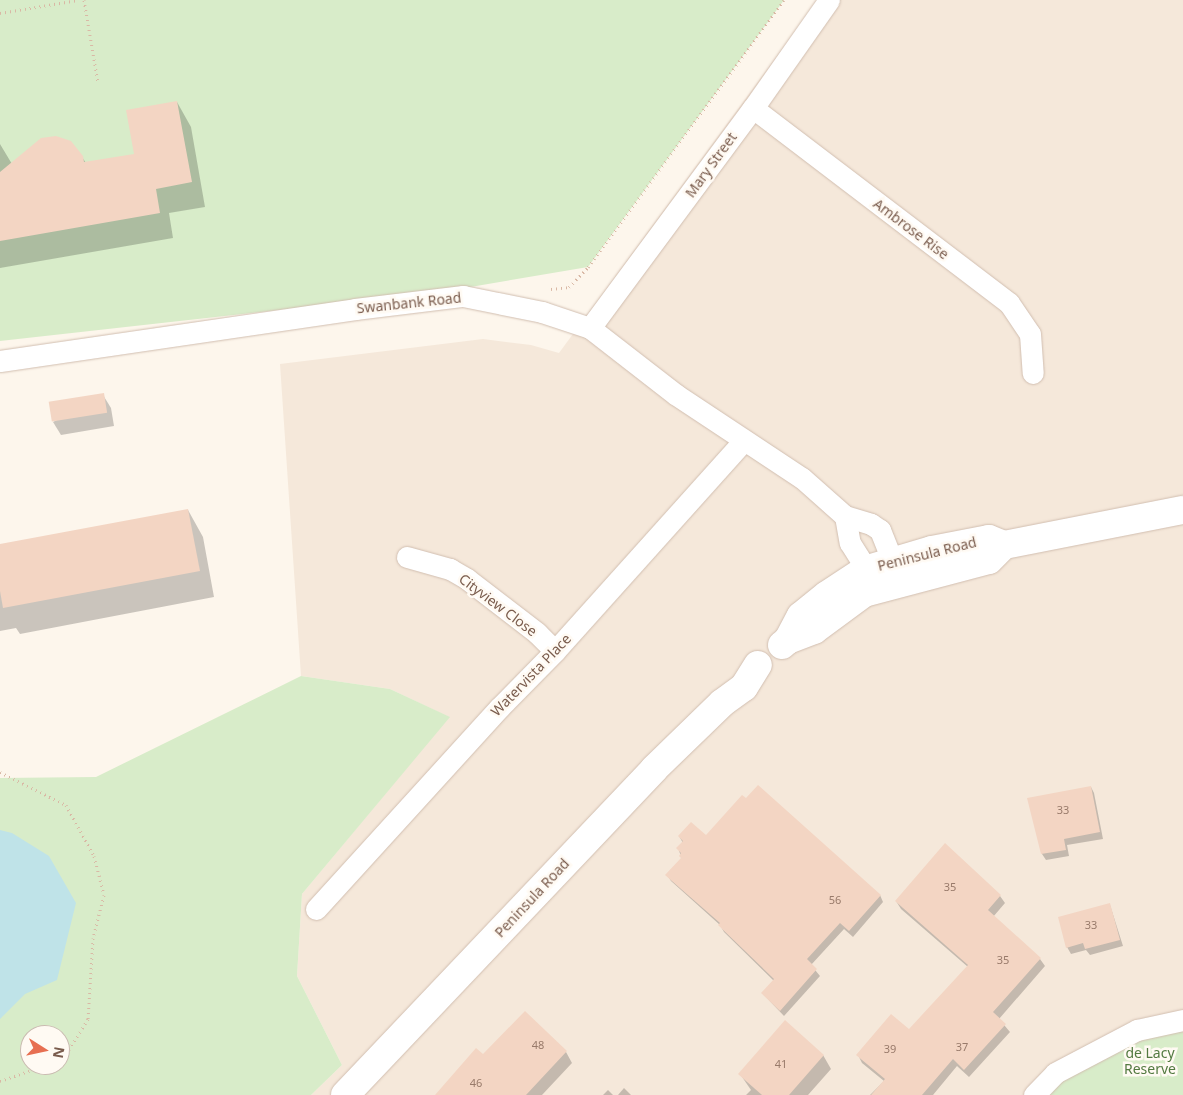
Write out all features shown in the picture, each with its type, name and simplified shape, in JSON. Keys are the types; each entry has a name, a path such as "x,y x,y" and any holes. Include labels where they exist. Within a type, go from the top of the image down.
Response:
{"street":[{"name":"Mary Street","path":"590,328 829,0"},
{"name":"Ambrose Rise","path":"752,108 1009,302 1030,334 1033,373"},
{"name":"Swanbank Road","path":"0,361 354,309 463,296 542,312 590,328 675,394 802,478 845,516 871,524 880,530 885,575"},
{"name":"Watervista Place","path":"316,909 493,715 555,651 744,440"},
{"name":"Peninsula Road","path":"345,1095 648,776 722,703 744,686 758,665 788,640 814,630 885,575 989,560 1004,545 1183,510"},
{"path":"845,516 850,543 885,575"},
{"name":"Cityview Close","path":"407,557 450,569 467,579 536,633 555,651"},
{"path":"1034,1095 1054,1073 1136,1030 1183,1020"}],"path":[{"path":"0,13 78,0"},
{"path":"84,0 98,83"},
{"path":"546,289 569,287 588,268 784,0"},
{"path":"0,772 66,805 94,856 104,895 93,938 88,1019 70,1050"},
{"path":"0,1081 20,1074"}],"shaded area":[{"path":"818,0 1183,0 1183,1095 311,1095 342,1065 297,976 302,894 449,717 390,689 301,676 280,364 483,339 531,345 559,353"}],"green space":[{"path":"0,0 784,0 588,267 441,292 0,341"},
{"path":"301,676 390,689 450,717 302,894 297,976 342,1065 311,1095 0,1095 0,778 96,777"},
{"name":"de Lacy Reserve","path":"1183,1020 1183,1095 1040,1095 1056,1077"}],"water":[{"path":"0,830 12,833 49,856 76,903 57,980 25,994 0,1019"}],"building":[{"path":"177,101 192,182 156,189 160,213 0,241 0,172 41,138 56,136 71,141 83,156 84,162 134,154 126,110"},
{"path":"104,393 107,413 52,422 49,402"},
{"path":"188,509 200,571 3,608 0,591 0,544"},
{"path":"758,785 881,895 849,931 840,923 807,959 817,969 780,1011 761,993 774,979 718,925 720,923 665,875 681,858 679,856 681,853 676,848 683,841 678,836 691,822 706,835 742,795 746,798"},
{"path":"1091,786 1100,832 1064,839 1066,850 1041,854 1027,798"},
{"path":"945,843 1001,895 988,910 1041,958 993,1012 1006,1024 964,1070 953,1059 922,1095 871,1095 885,1079 856,1055 891,1014 909,1029 968,965 895,901"},
{"path":"1110,903 1120,940 1085,949 1083,943 1066,948 1058,917"},
{"path":"525,1011 567,1051 526,1095 435,1095 476,1048 483,1054"},
{"path":"785,1020 824,1055 789,1095 762,1095 738,1074"}]}
